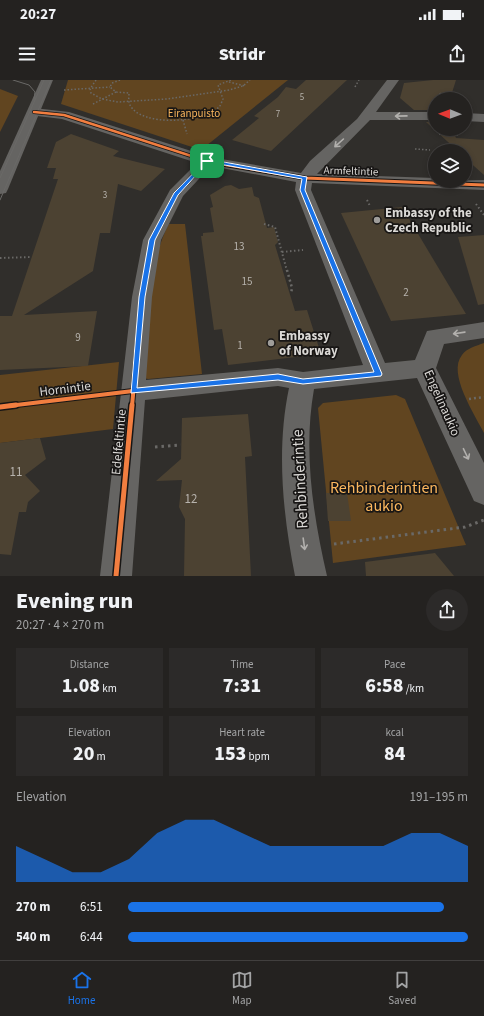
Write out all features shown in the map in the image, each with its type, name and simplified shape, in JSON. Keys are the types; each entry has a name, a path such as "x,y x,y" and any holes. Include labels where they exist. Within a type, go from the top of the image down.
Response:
{"street":[{"path":"0,189 47,80"},
{"path":"378,374 303,190 305,178 319,161 368,116 393,80"},
{"name":"Armfeltintie","path":"34,112 64,115 207,161 305,178 484,185"},
{"path":"368,116 428,116"},
{"path":"472,117 484,118"},
{"name":"Edelfeltintie","path":"116,576 142,297 152,240 176,194 207,161"},
{"name":"Engelinaukio","path":"484,330 435,336 424,368 484,492"},
{"path":"133,391 278,377 303,381 424,368"},
{"name":"Rehbinderintie","path":"303,381 297,407 297,452 304,547 310,576"}],"path":[{"path":"90,89 96,80"},
{"path":"111,80 120,80"},
{"path":"90,89 91,93 102,99 118,102 130,102 222,93 245,86 250,80"},
{"path":"355,86 359,80"},
{"path":"58,91 110,87 116,81"},
{"path":"92,106 116,92 129,93 130,106 135,111 148,117 170,121 183,120 199,117 219,107 222,103 222,93 218,84 230,81 245,86"},
{"path":"110,87 116,92"},
{"path":"415,149 428,150"},
{"path":"367,200 370,206"},
{"path":"477,207 484,215"},
{"path":"264,224 275,227 292,288 291,294"},
{"path":"282,252 307,250"},
{"path":"0,258 32,257"},
{"path":"462,400 484,397"},
{"path":"156,447 181,445"},
{"path":"329,545 465,527 484,520"}],"green space":[{"name":"Eiranpuisto","path":"68,80 288,80 201,150 61,104"},
{"path":"0,89 18,96 0,132"},
{"path":"169,224 185,224 202,374 148,379 144,378 152,278 156,258"},
{"path":"484,343 484,433 464,394 460,383 458,363 466,351"},
{"path":"119,362 113,429 0,443 0,375"},
{"name":"Rehbinderintien aukio","path":"396,395 405,399 466,545 333,563 318,408 323,403"}],"building":[{"path":"306,80 347,80 271,151 232,140 259,118 254,116 278,97 286,87 296,89"},
{"path":"433,80 456,80 452,92 428,92 428,110 414,110 400,98 404,83"},
{"path":"71,134 119,151 113,156 165,169 141,191 118,184 110,233 100,233 93,271 24,315 97,311 88,366 0,370 0,316 12,316 58,179 53,179 56,168 47,168 56,142"},
{"path":"441,136 455,136 456,138 484,140 484,175 472,164 472,144 450,144"},
{"path":"231,185 239,189 252,187 254,196 259,198 267,228 274,227 278,242 275,245 295,311 307,310 321,354 228,365 222,329 214,330 201,236 203,236 203,233 214,232 210,208 213,207 210,195 225,186"},
{"path":"402,207 466,314 391,321 341,213"},
{"path":"484,235 484,304 478,305 458,237"},
{"path":"248,414 252,456 245,457 251,576 184,576 185,519 179,507 182,480 156,481 181,459 182,418"},
{"path":"40,438 46,459 25,475 40,491 28,502 26,512 19,512 11,555 0,554 0,443"},
{"path":"326,493 347,493 351,521 328,521"},
{"path":"435,553 454,576 366,576 365,562"}],"tram line":[{"path":"13,80 29,85 35,92 34,100"},
{"path":"0,178 44,80"},
{"path":"0,200 51,80"}],"cycle path":[{"path":"34,112 64,115 207,161 265,172 305,178 484,185"},
{"path":"116,576 142,297 152,240 176,194 207,161"},
{"name":"Hornintie","path":"0,407 133,391"}],"place":[{"name":"Embassy of the Czech Republic","path":"377,220"},
{"name":"Embassy of Norway","path":"271,343"}],"route":[{"path":"207,161 305,178 303,190 378,374 303,381 278,377 133,391 142,297 152,240 176,194 207,161"}]}
